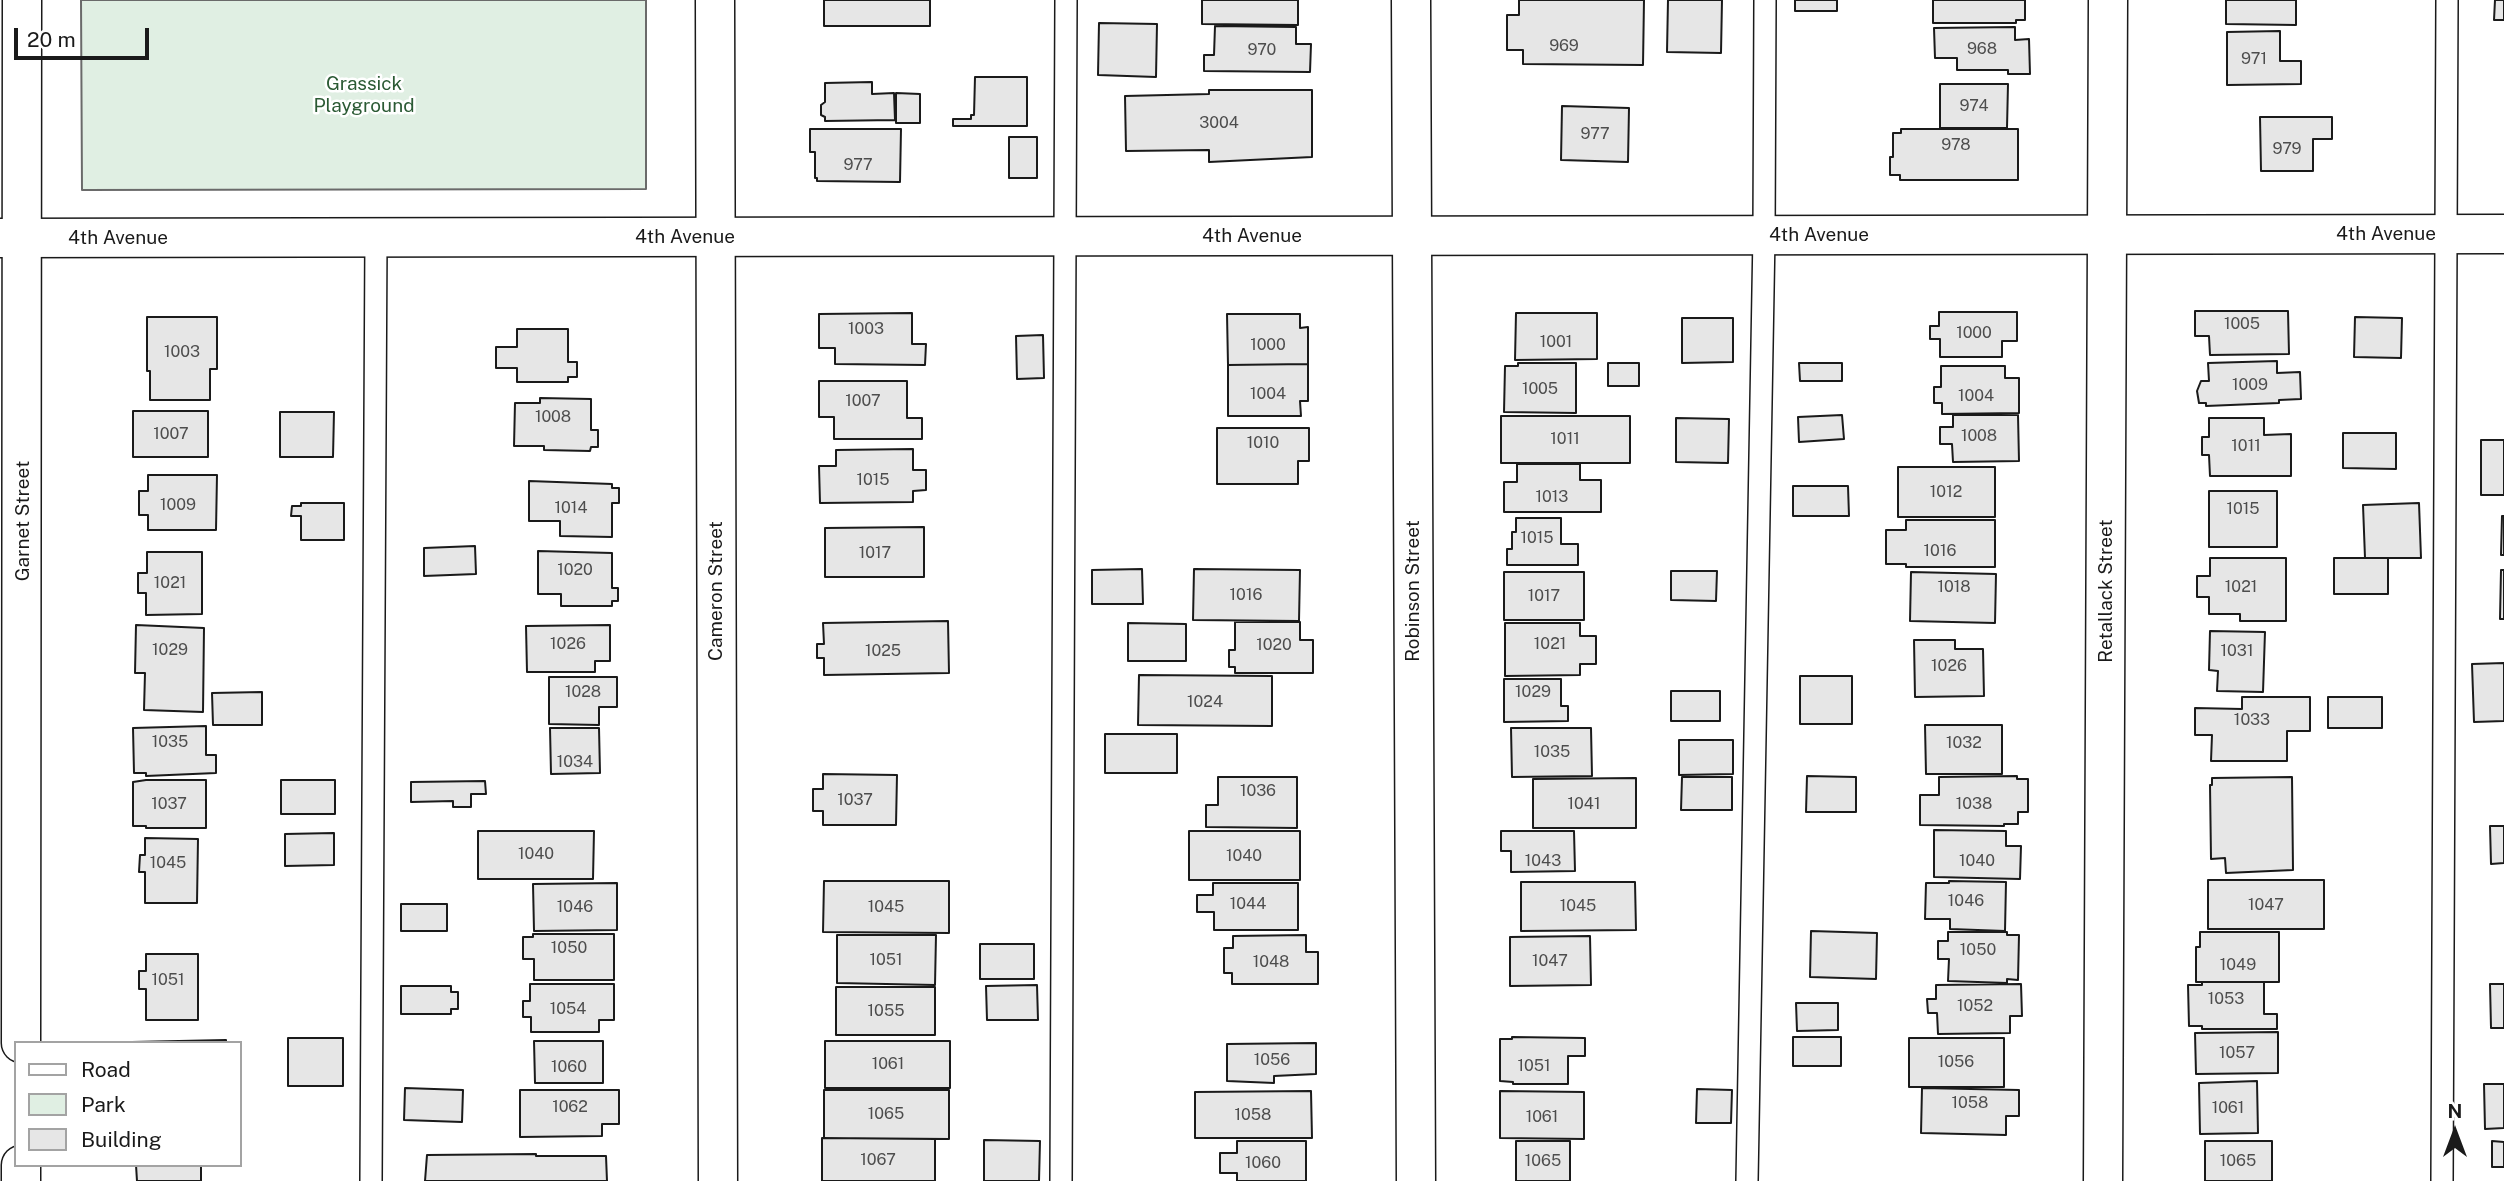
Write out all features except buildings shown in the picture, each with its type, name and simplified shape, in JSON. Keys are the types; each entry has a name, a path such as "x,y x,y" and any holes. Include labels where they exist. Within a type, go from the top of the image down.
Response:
{"street":[{"name":"Garnet Street","path":"21,1041 12,238 22,0"},
{"name":"Cameron Street","path":"715,0 718,1181"},
{"name":"Robinson Street","path":"1411,0 1416,1181"},
{"name":"Retallack Street","path":"2103,1181 2108,0"},
{"name":"4th Avenue","path":"12,238 2504,234"}],"lane":[{"path":"1061,1181 1066,0"},
{"path":"1748,1181 1764,235 1765,0"},
{"path":"2442,1181 2447,0"},
{"path":"371,1181 376,237"}],"green space":[{"name":"Grassick Playground","path":"81,0 646,0 646,189 82,190"}]}
